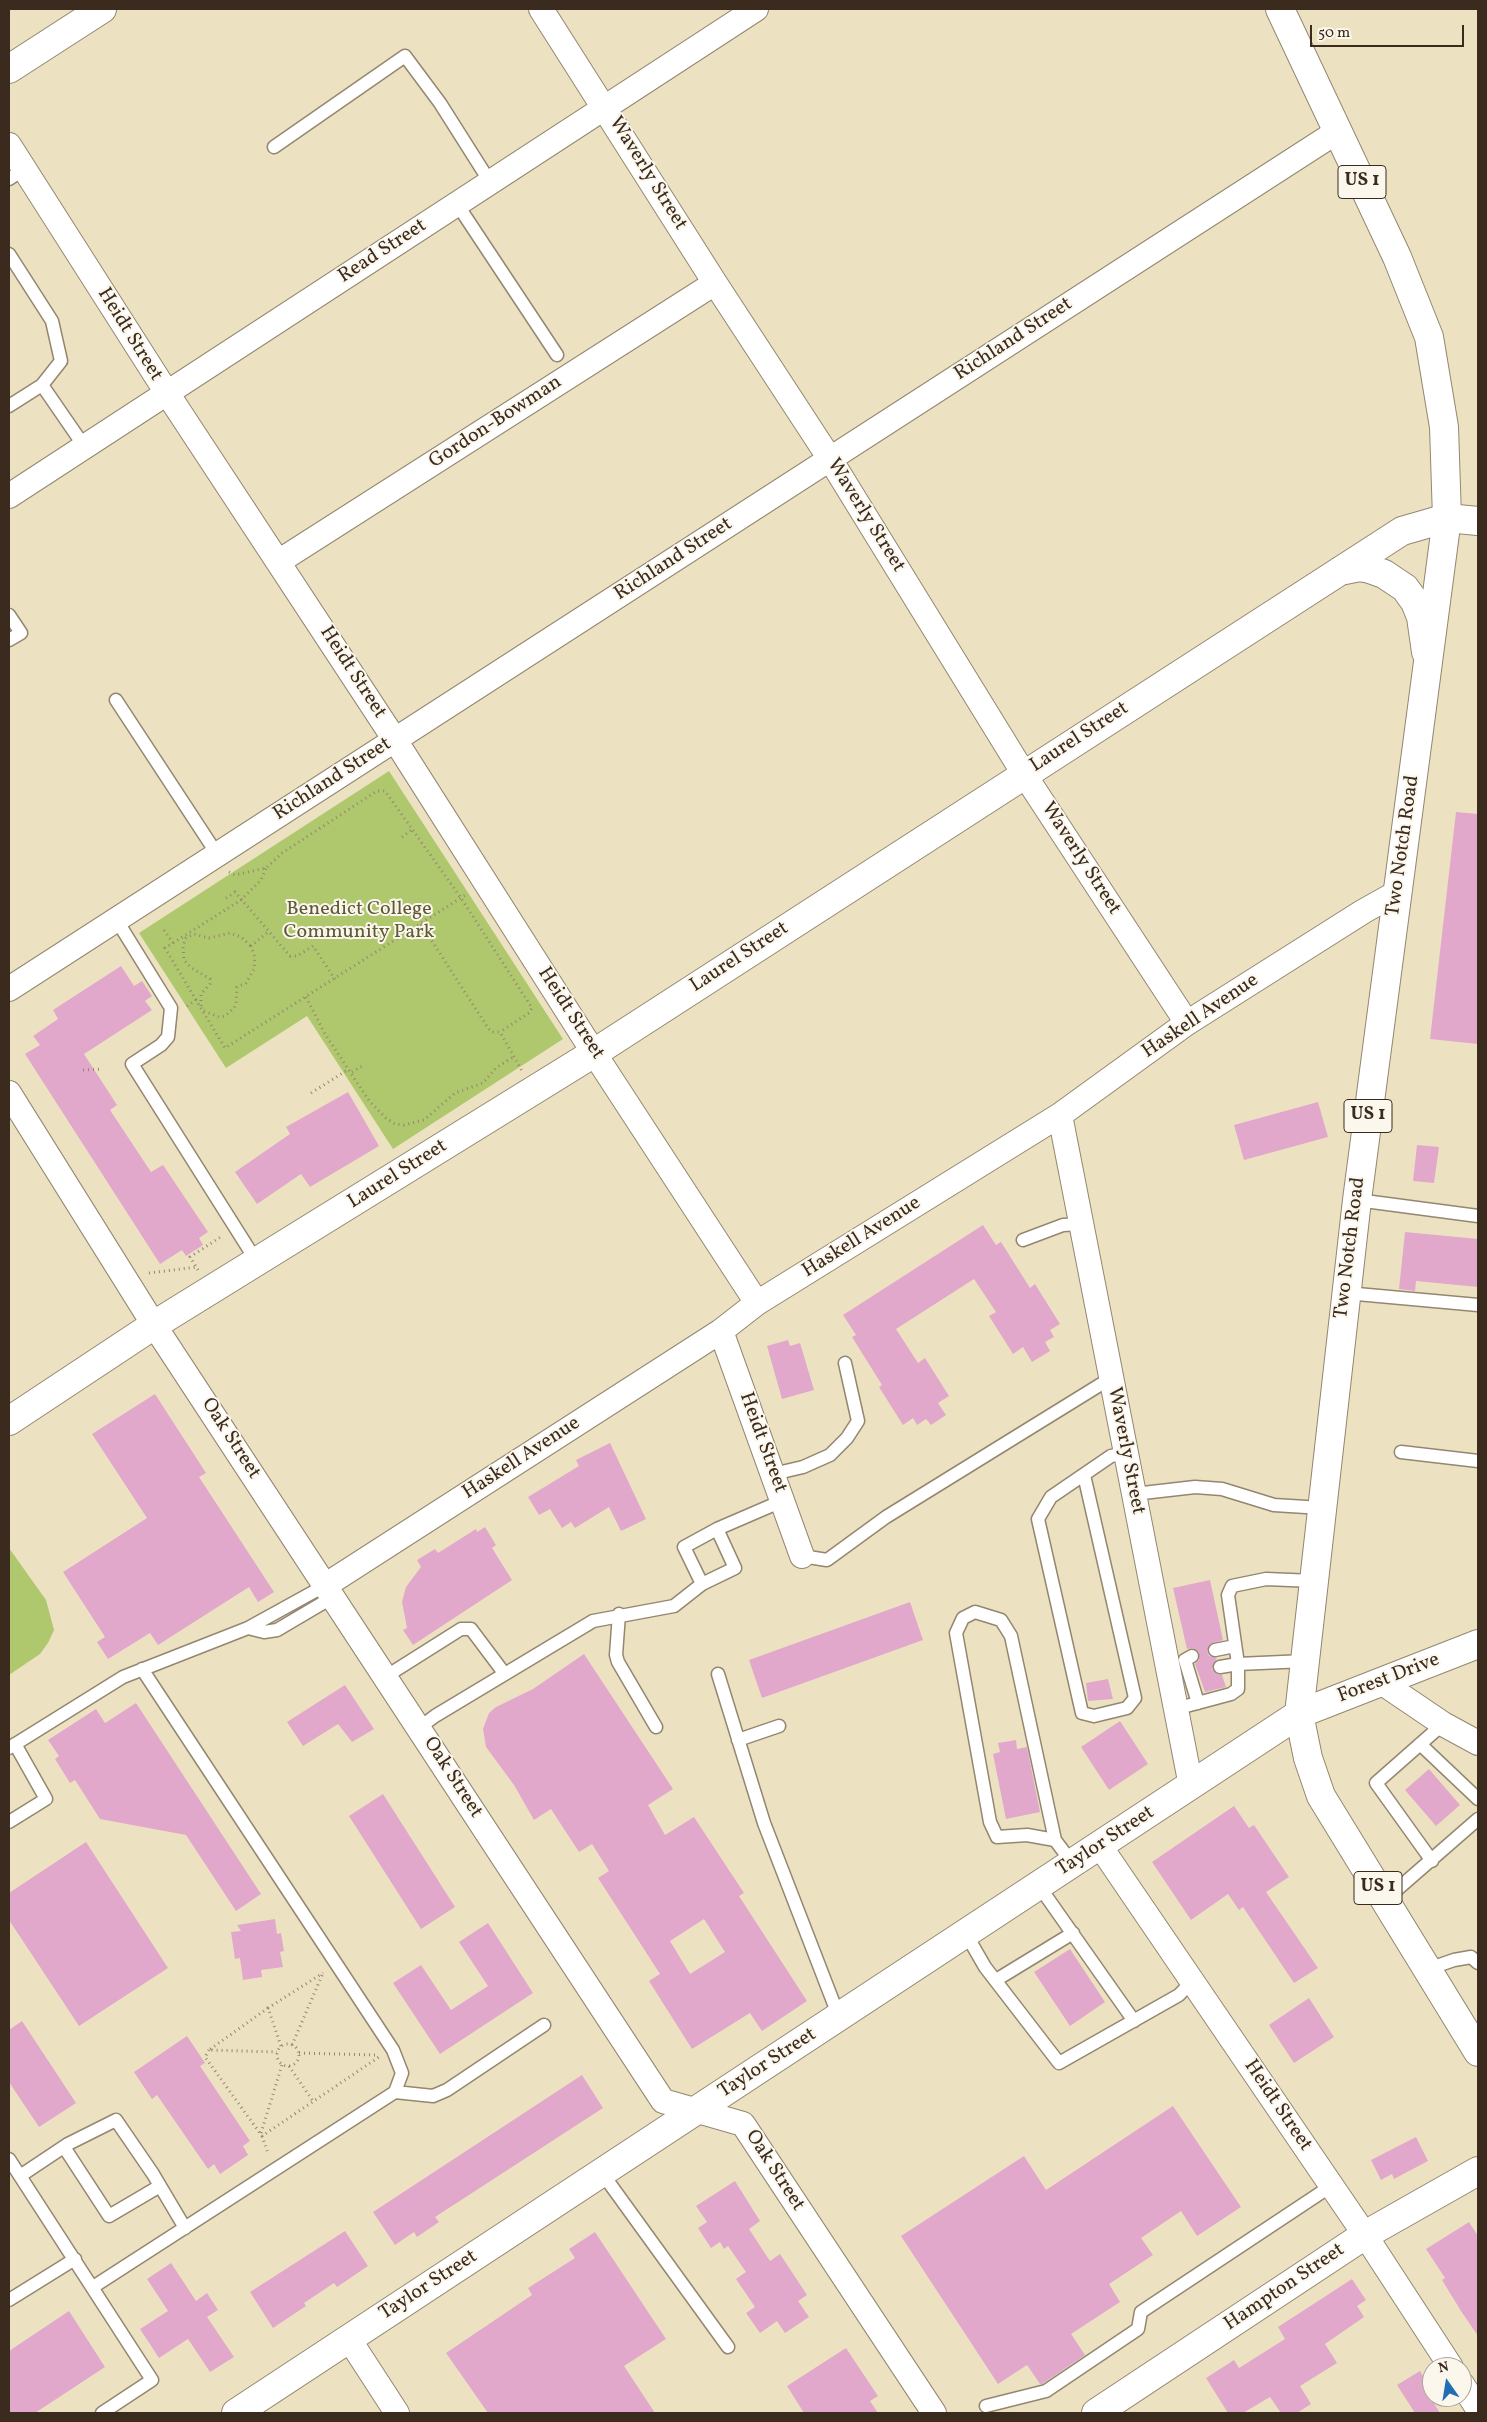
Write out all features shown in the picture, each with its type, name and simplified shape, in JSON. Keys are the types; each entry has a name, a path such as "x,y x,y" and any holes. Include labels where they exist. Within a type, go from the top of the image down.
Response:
{"main road":[{"path":"9,69 102,9"},
{"name":"Two Notch Road","path":"1280,9 1397,257 1429,337 1444,427 1448,518 1357,1200 1299,1714"},
{"name":"Laurel Street","path":"9,1421 154,1325 594,1053 1402,531 1448,518 1478,521"},
{"path":"1340,571 1360,567 1370,569 1384,574 1405,588 1416,602 1421,616 1428,666"},
{"name":"Forest Drive","path":"1299,1714 1478,1644"},
{"name":"Taylor Street","path":"236,2413 1299,1714"},
{"name":"US 1","path":"1299,1714 1308,1758 1321,1796 1478,2052"},
{"name":"Hampton Street","path":"1096,2413 1364,2235 1478,2172"}],"street":[{"name":"Waverly Street","path":"541,9 605,107 714,284 830,459 1024,774 1187,1023"},
{"name":"Read Street","path":"9,496 756,9"},
{"name":"Richland Street","path":"9,989 116,919 222,862 395,740 1338,131"},
{"name":"Heidt Street","path":"9,145 16,174 166,393 395,740 594,1053 757,1304"},
{"name":"Gordon-Bowman","path":"278,562 714,284"},
{"name":"Haskell Avenue","path":"330,1591 721,1331 757,1304 1060,1115 1187,1023 1364,911 1398,892"},
{"name":"Oak Street","path":"9,1093 154,1325 663,2101 743,2124 934,2413"},
{"name":"Waverly Street","path":"1060,1115 1134,1494 1181,1660 1175,1709 1190,1786"},
{"name":"Heidt Street","path":"721,1331 802,1556"},
{"path":"1380,1682 1443,1724 1478,1743"},
{"name":"Heidt Street","path":"1100,1846 1331,2186 1444,2357"},
{"path":"349,2339 397,2413"}],"lane":[{"path":"274,147 405,56 440,103 490,182"},
{"path":"457,204 557,355"},
{"path":"9,254 52,321 61,361 42,385 9,406"},
{"path":"42,385 84,446"},
{"path":"9,615 21,632 9,640"},
{"path":"116,700 222,862"},
{"path":"116,919 171,1008 168,1038 162,1045 132,1064 257,1262"},
{"path":"1357,1200 1478,1216"},
{"path":"1023,1240 1063,1225 1081,1224"},
{"path":"1346,1293 1478,1305"},
{"path":"773,1474 803,1467 830,1455 847,1438 858,1421 845,1363"},
{"path":"802,1556 827,1560 886,1516 1111,1378"},
{"path":"1401,1452 1478,1460"},
{"path":"1084,1475 1135,1698 1127,1708 1094,1716 1082,1713 1038,1519 1051,1497 1111,1456 1126,1453"},
{"path":"1134,1494 1195,1487 1222,1489 1274,1505 1322,1508"},
{"path":"702,1584 684,1547 717,1529 782,1501"},
{"path":"419,1728 504,1673 593,1621 620,1614 674,1606 702,1584 735,1568 717,1529"},
{"path":"1175,1709 1231,1694 1238,1689 1238,1664 1228,1595 1232,1586 1266,1579 1314,1581"},
{"path":"9,1822 46,1799 12,1746 123,1676 248,1628 330,1591"},
{"path":"1055,1840 1027,1835 997,1837 990,1822 956,1633 963,1618 975,1612 1001,1620 1011,1636 1055,1840 1073,1864"},
{"path":"620,1614 616,1655 618,1662 656,1727"},
{"path":"385,1677 461,1629 471,1630 504,1673"},
{"path":"1215,1650 1235,1646"},
{"path":"1181,1660 1194,1676 1198,1704"},
{"path":"1220,1667 1238,1664 1305,1661"},
{"path":"93,2287 395,2092 402,2073 393,2050 142,1669"},
{"path":"718,1674 764,1823 839,2017"},
{"path":"1432,1861 1376,1783 1443,1724"},
{"path":"738,1740 779,1726"},
{"path":"1420,1744 1478,1800"},
{"path":"1385,1900 1478,1819"},
{"path":"1039,1886 1134,2021"},
{"path":"996,1980 1073,1933"},
{"path":"966,1934 996,1980 1059,2063 1179,1995 1192,1982"},
{"path":"1428,1969 1454,1960 1471,1957 1478,1963"},
{"path":"395,2092 433,2096 447,2090 544,2025"},
{"path":"20,2176 64,2147 116,2120 160,2186 185,2228"},
{"path":"64,2147 109,2216 160,2186"},
{"path":"9,2159 152,2380 102,2413"},
{"path":"602,2173 728,2348"},
{"path":"986,2406 1046,2391 1138,2330 1141,2312 1331,2186"},
{"path":"9,2300 75,2259"}],"path":[{"path":"421,924 492,1032 500,1032 529,1013 532,1008 461,898 385,791 377,791 282,853 266,868 261,880 241,900 166,948 225,1048 421,924 430,918 461,898 472,891"},
{"path":"402,837 413,829"},
{"path":"222,862 230,874 235,875 266,868"},
{"path":"226,898 235,892 290,956 297,956 313,946 335,978"},
{"path":"424,910 430,918"},
{"path":"164,930 173,943"},
{"path":"251,946 268,932"},
{"path":"230,933 236,934 251,946 255,957 254,969 246,983 237,987 236,1004 225,1016 219,1017 203,1011 200,1005 202,994 210,984 210,979 190,968 184,960 183,946 188,935 199,934 209,938 230,933"},
{"path":"306,997 325,1034 376,1109 395,1124 404,1126 424,1120 455,1093 483,1083 496,1068 513,1056"},
{"path":"184,1007 196,1000"},
{"path":"500,1032 522,1072"},
{"path":"352,1072 364,1065"},
{"path":"83,1070 102,1069"},
{"path":"312,1093 349,1069"},
{"path":"200,1273 189,1256 226,1233"},
{"path":"148,1273 197,1268"},
{"path":"261,2158 269,2153 261,2135 204,2057 209,2050 323,1972 292,2045"},
{"path":"268,2008 281,2046"},
{"path":"281,2046 292,2045"},
{"path":"261,2135 378,2056 299,2053 292,2045"},
{"path":"281,2046 277,2052 277,2059 282,2065 288,2066 295,2063 299,2053"},
{"path":"209,2050 277,2052"},
{"path":"261,2135 282,2065"},
{"path":"288,2066 313,2101"}],"green space":[{"name":"Benedict College Community Park","path":"389,771 563,1039 393,1149 307,1016 226,1068 139,933"},
{"path":"9,1548 46,1600 54,1630 40,1654 9,1675"}],"building":[{"path":"1456,812 1478,814 1478,1044 1430,1039"},
{"path":"121,966 134,986 142,981 152,996 145,1001 152,1010 84,1054 117,1105 110,1110 151,1172 163,1165 208,1232 199,1238 203,1245 186,1256 182,1250 160,1264 25,1054 40,1045 33,1036 58,1019 53,1010"},
{"path":"348,1092 379,1146 310,1187 301,1174 257,1204 235,1172 290,1134 286,1127"},
{"path":"1318,1102 1328,1137 1244,1160 1234,1125"},
{"path":"1417,1145 1439,1147 1434,1183 1413,1181"},
{"path":"983,1225 996,1245 1001,1242 1030,1288 1035,1284 1060,1324 1050,1330 1054,1337 1045,1342 1050,1351 1032,1362 1023,1347 1013,1354 989,1316 996,1312 974,1279 896,1329 918,1363 925,1358 949,1396 938,1403 946,1415 931,1425 926,1419 917,1425 913,1418 903,1425 879,1387 882,1385 852,1337 856,1335 843,1315"},
{"path":"1405,1232 1478,1239 1478,1287 1416,1281 1415,1291 1399,1289"},
{"path":"788,1340 790,1346 800,1343 814,1390 782,1399 767,1346"},
{"path":"155,1394 206,1473 199,1477 274,1592 258,1602 249,1587 158,1645 150,1633 108,1659 97,1642 105,1637 63,1572 147,1518 92,1434"},
{"path":"610,1443 646,1519 621,1531 609,1507 575,1528 571,1522 562,1528 550,1509 539,1515 528,1497 579,1466 576,1460"},
{"path":"485,1527 496,1545 492,1548 512,1580 413,1645 403,1630 407,1628 402,1602 406,1587 421,1567 417,1560 435,1549 438,1553 476,1529 477,1532"},
{"path":"1210,1580 1223,1640 1210,1644 1207,1651 1209,1656 1217,1658 1212,1669 1217,1674 1222,1675 1226,1687 1205,1692 1195,1664 1199,1660 1199,1652 1193,1648 1187,1649 1173,1588"},
{"path":"910,1602 923,1640 762,1698 749,1660"},
{"path":"584,1654 673,1789 648,1805 665,1835 694,1817 744,1893 739,1896 807,2001 762,2031 750,2013 692,2049 649,1981 660,1974 598,1878 609,1871 592,1844 579,1852 551,1809 534,1820 514,1785 486,1747 483,1729 489,1713 496,1707 533,1689","holes":["704,1919 725,1952 690,1974 670,1941"]},
{"path":"1108,1679 1113,1699 1088,1701 1086,1683"},
{"path":"345,1685 374,1729 352,1742 338,1724 303,1746 287,1722"},
{"path":"136,1703 261,1894 236,1911 186,1835 100,1819 75,1780 70,1783 55,1759 59,1756 48,1740 96,1709 105,1723"},
{"path":"1120,1721 1148,1764 1109,1790 1081,1747"},
{"path":"1016,1740 1017,1749 1027,1747 1040,1812 1006,1819 993,1754 1000,1752 998,1743"},
{"path":"1429,1769 1460,1805 1436,1826 1405,1790"},
{"path":"383,1794 455,1907 421,1929 349,1816"},
{"path":"1234,1806 1249,1828 1254,1825 1289,1877 1266,1892 1318,1968 1294,1983 1243,1907 1239,1910 1228,1894 1191,1920 1152,1862"},
{"path":"86,1842 168,1968 79,2026 9,1920 9,1893"},
{"path":"275,1919 277,1934 281,1933 284,1951 280,1952 283,1967 261,1970 262,1977 243,1980 240,1958 235,1959 231,1932 241,1931 237,1925"},
{"path":"488,1923 533,1993 440,2054 393,1983 421,1965 451,2010 488,1986 459,1942"},
{"path":"1070,1949 1105,2002 1070,2026 1034,1972"},
{"path":"1309,1998 1334,2037 1294,2063 1269,2025"},
{"path":"22,2021 76,2103 39,2127 9,2082 9,2030"},
{"path":"187,2036 205,2063 200,2066 250,2141 243,2146 248,2155 220,2174 214,2164 208,2169 157,2095 152,2099 134,2072"},
{"path":"582,2075 603,2108 435,2217 439,2222 417,2237 414,2232 395,2245 373,2212"},
{"path":"1173,2106 1241,2207 1197,2236 1181,2211 1141,2238 1153,2255 1109,2284 1120,2302 1071,2334 1085,2355 1042,2384 1040,2384 1027,2365 998,2384 901,2236 1024,2156 1046,2190"},
{"path":"1416,2137 1428,2161 1394,2179 1392,2174 1381,2180 1371,2160"},
{"path":"735,2181 760,2221 749,2229 770,2261 780,2254 807,2295 798,2301 809,2317 785,2333 777,2321 760,2333 746,2313 755,2307 736,2279 746,2272 728,2246 724,2249 720,2242 711,2248 698,2228 707,2222 696,2206"},
{"path":"1469,2222 1478,2236 1478,2336 1442,2280 1445,2278 1426,2249"},
{"path":"345,2231 368,2266 337,2287 334,2283 304,2303 306,2306 273,2328 250,2292"},
{"path":"595,2232 666,2339 624,2366 655,2413 488,2413 446,2353 532,2295 528,2288 575,2258 569,2249"},
{"path":"171,2263 196,2301 207,2293 218,2310 207,2317 234,2357 210,2372 188,2339 159,2358 140,2329 168,2311 147,2279"},
{"path":"1352,2279 1366,2300 1357,2306 1364,2317 1325,2344 1337,2363 1300,2386 1311,2404 1297,2413 1281,2413 1270,2397 1243,2413 1228,2413 1206,2378 1234,2360 1239,2368 1285,2339 1278,2327"},
{"path":"69,2311 105,2367 35,2413 9,2413 9,2351"},
{"path":"846,2348 878,2396 870,2401 878,2413 804,2413 787,2386"},
{"path":"1420,2371 1422,2374 1422,2407 1436,2407 1440,2413 1415,2413 1397,2385"}]}
